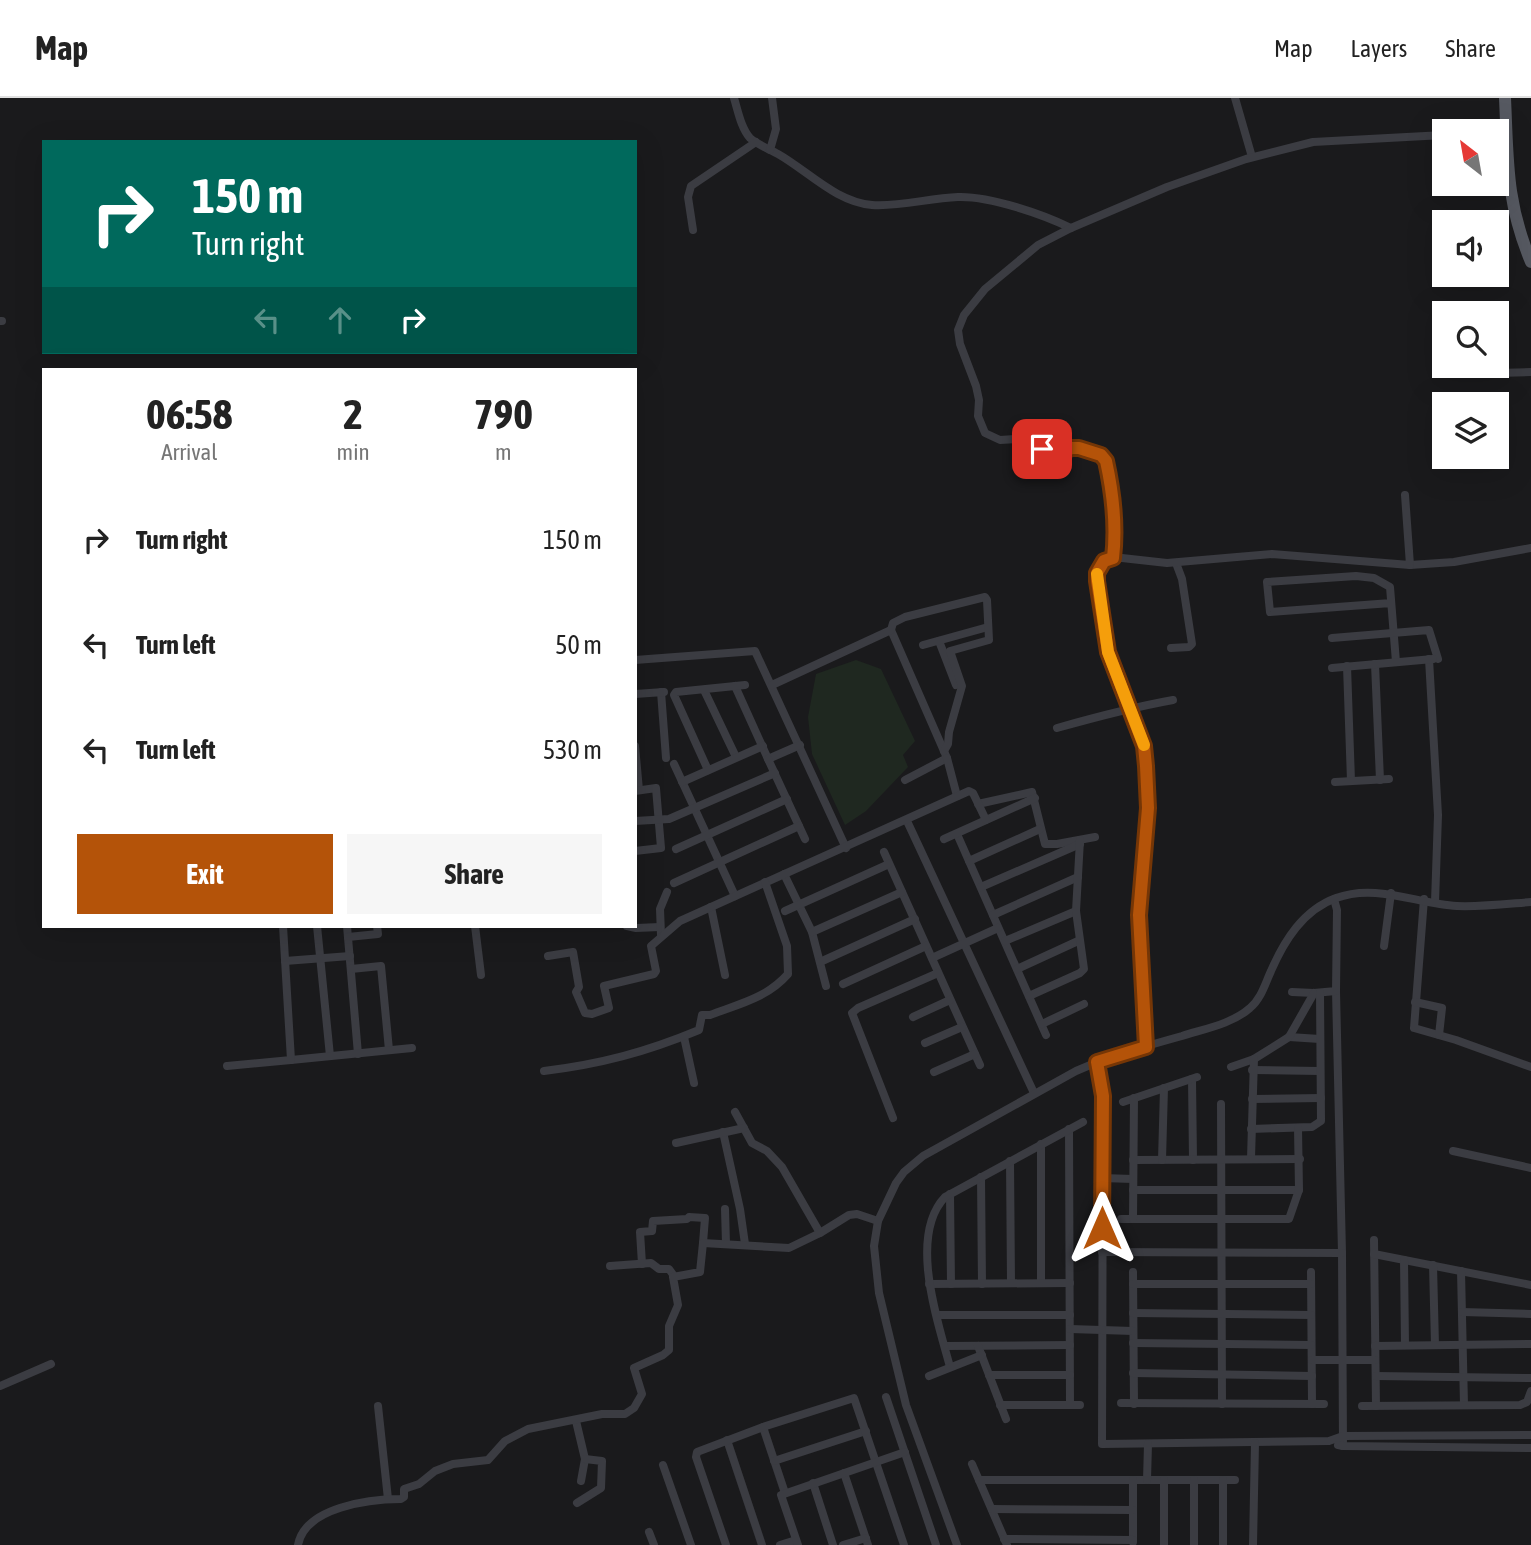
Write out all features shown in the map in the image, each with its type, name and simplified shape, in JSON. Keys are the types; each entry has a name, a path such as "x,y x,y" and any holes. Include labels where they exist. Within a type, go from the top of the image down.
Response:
{"main road":[{"path":"1504,119 1506,98"},
{"path":"1509,185 1516,222 1531,262"}],"street":[{"path":"734,98 744,127 756,142 828,188 858,202 873,205 959,197 977,198 1024,209 1072,228"},
{"path":"770,150 776,129 772,98"},
{"path":"1235,98 1252,157"},
{"path":"1113,558 1115,512 1104,457 1072,448 1048,455 1032,439 1000,440 985,433 978,416 979,400 974,375 960,344 958,330 964,315 985,289 1038,246 1072,228 1167,187 1252,157 1313,142 1432,135"},
{"path":"693,230 688,197 691,186 756,142"},
{"path":"1509,373 1531,372"},
{"path":"1405,495 1410,565"},
{"path":"1146,1047 1139,915 1144,872 1147,787 1144,746 1108,652 1097,581 1101,564 1113,558 1176,563 1272,554 1410,565 1454,562 1528,549"},
{"path":"1171,648 1189,647 1192,641 1182,579 1176,563"},
{"path":"1391,603 1270,612 1267,582 1356,576 1374,578 1390,587 1396,662"},
{"path":"905,780 946,755 962,686 951,650 987,642 987,600 983,597 905,617 893,623 891,629 946,755 957,796"},
{"path":"923,645 988,627"},
{"path":"772,685 891,629"},
{"path":"1332,638 1429,630 1436,659 1438,814 1435,902"},
{"path":"939,641 960,694"},
{"path":"637,660 754,651 758,654 846,848"},
{"path":"1332,668 1436,659"},
{"path":"1335,782 1385,779 1375,664"},
{"path":"1346,666 1351,782"},
{"path":"708,770 674,696 676,692 745,685"},
{"path":"735,686 805,839"},
{"path":"704,690 736,757"},
{"path":"637,694 664,692 666,758"},
{"path":"1057,728 1129,708 1174,700"},
{"path":"768,759 800,745"},
{"path":"682,782 763,746"},
{"path":"674,764 734,896"},
{"path":"637,821 669,818 775,773"},
{"path":"637,790 656,788 661,848 637,851"},
{"path":"548,956 573,952 579,987 576,992 584,1013 592,1014 609,1008 604,986 654,974 656,971 651,946 661,931 971,791 986,820"},
{"path":"978,804 1032,792 1043,841 1047,845 1080,842"},
{"path":"944,839 1035,798"},
{"path":"676,849 787,799"},
{"path":"907,821 1034,1093"},
{"path":"674,883 799,826"},
{"path":"969,862 1041,829"},
{"path":"957,834 1046,1035"},
{"path":"981,887 1095,836"},
{"path":"1029,996 1083,970 1076,911 1080,842"},
{"path":"884,852 980,1065"},
{"path":"785,911 889,864"},
{"path":"784,874 811,932 826,986"},
{"path":"993,915 1078,877"},
{"path":"544,1071 645,1052 700,1029 702,1014 710,1015 765,994 777,986 788,974 787,946 765,882"},
{"path":"661,931 660,909 667,892"},
{"path":"811,932 902,892"},
{"path":"957,1545 906,1405 880,1293 874,1246 878,1221 896,1183 913,1163 936,1147 1034,1093 1146,1047 1203,1030 1249,1010 1298,925 1310,913 1334,899 1346,895 1465,906 1531,902"},
{"path":"1334,899 1337,910 1343,1446"},
{"path":"1384,947 1391,899"},
{"path":"1424,904 1414,1028 1531,1067"},
{"path":"711,907 725,975"},
{"path":"1006,942 1076,911"},
{"path":"820,962 915,919"},
{"path":"283,928 291,1060"},
{"path":"317,928 330,1056"},
{"path":"347,928 358,1054"},
{"path":"348,937 378,934 377,928"},
{"path":"475,928 481,975"},
{"path":"636,928 661,931"},
{"path":"932,958 998,928"},
{"path":"1017,969 1078,941"},
{"path":"843,984 926,946"},
{"path":"285,961 350,956"},
{"path":"351,969 381,966 389,1051"},
{"path":"893,1118 852,1013 938,973"},
{"path":"1292,992 1336,991"},
{"path":"1231,1067 1254,1059 1289,1037 1317,993"},
{"path":"1251,1129 1312,1127 1320,1123 1317,993"},
{"path":"913,1017 950,1000"},
{"path":"1415,1002 1442,1008 1439,1035"},
{"path":"1042,1024 1084,1004"},
{"path":"925,1043 962,1027"},
{"path":"684,1037 694,1083"},
{"path":"1289,1037 1320,1039"},
{"path":"227,1066 412,1048"},
{"path":"934,1072 975,1054"},
{"path":"1251,1158 1254,1059"},
{"path":"1098,1066 1101,1081 1102,1444 1329,1441 1343,1436 1531,1435"},
{"path":"1252,1070 1320,1071"},
{"path":"1123,1102 1194,1078 1193,1160"},
{"path":"1162,1160 1164,1088"},
{"path":"1133,1219 1134,1098"},
{"path":"1252,1099 1321,1098"},
{"path":"1222,1104 1222,1404"},
{"path":"735,1112 755,1147 767,1151 782,1167 820,1233"},
{"path":"950,1367 929,1284 930,1223 939,1203 950,1194 1083,1122"},
{"path":"676,1143 744,1128"},
{"path":"1121,1219 1286,1221 1292,1215 1299,1190 1298,1128"},
{"path":"1000,1405 1075,1405 1070,1375 1069,1129"},
{"path":"723,1132 745,1244"},
{"path":"1041,1144 1041,1283"},
{"path":"1453,1151 1531,1168"},
{"path":"1133,1160 1300,1159"},
{"path":"1010,1161 1011,1283"},
{"path":"981,1177 982,1283"},
{"path":"1102,1178 1133,1179"},
{"path":"1133,1190 1299,1190"},
{"path":"950,1194 951,1283"},
{"path":"725,1209 726,1244"},
{"path":"703,1243 789,1248 849,1215 857,1214 878,1221"},
{"path":"642,1264 640,1232 652,1231 653,1221 705,1218 700,1272 674,1276"},
{"path":"1374,1240 1376,1406"},
{"path":"1102,1252 1342,1253"},
{"path":"1374,1254 1531,1285"},
{"path":"1404,1260 1405,1345"},
{"path":"298,1545 305,1529 332,1511 360,1502 401,1499 404,1497 404,1489 419,1484 435,1471 453,1464 488,1460 505,1441 528,1429 602,1415 625,1414 639,1401 642,1394 634,1368 669,1350 669,1326 678,1305 674,1276 668,1269 657,1269 653,1263 610,1266"},
{"path":"1433,1265 1435,1345"},
{"path":"1461,1271 1464,1405"},
{"path":"1133,1272 1134,1404"},
{"path":"1311,1272 1312,1404"},
{"path":"929,1284 1070,1283"},
{"path":"1133,1284 1311,1284"},
{"path":"1462,1312 1531,1314"},
{"path":"1133,1313 1311,1315"},
{"path":"937,1315 1070,1315"},
{"path":"1070,1329 1133,1331"},
{"path":"1133,1343 1311,1345"},
{"path":"1375,1346 1531,1344"},
{"path":"945,1346 1070,1345"},
{"path":"978,1346 1006,1419"},
{"path":"929,1376 982,1355"},
{"path":"1312,1360 1375,1360"},
{"path":"0,1386 51,1364"},
{"path":"1133,1373 1312,1376"},
{"path":"989,1376 1070,1375"},
{"path":"1376,1376 1531,1378"},
{"path":"1362,1406 1522,1405 1528,1400 1531,1391"},
{"path":"886,1397 936,1545"},
{"path":"726,1545 695,1453 763,1427 854,1398 904,1545"},
{"path":"1121,1404 1324,1404"},
{"path":"378,1406 388,1499"},
{"path":"576,1421 585,1459 581,1481"},
{"path":"763,1427 785,1493"},
{"path":"774,1461 866,1431"},
{"path":"727,1440 762,1545"},
{"path":"1329,1441 1343,1446 1531,1448"},
{"path":"1253,1545 1255,1443"},
{"path":"1147,1480 1148,1444"},
{"path":"780,1545 797,1542 780,1498 781,1494 905,1452"},
{"path":"577,1503 601,1488 602,1461 585,1459"},
{"path":"972,1464 1006,1542 1133,1542 1133,1480"},
{"path":"663,1465 691,1545"},
{"path":"843,1545 867,1541 844,1473"},
{"path":"979,1480 1235,1480"},
{"path":"1164,1480 1164,1545"},
{"path":"1194,1480 1194,1545"},
{"path":"1223,1480 1223,1545"},
{"path":"813,1483 833,1545"},
{"path":"992,1509 1133,1510"},
{"path":"649,1532 654,1545"}],"shaded area":[{"path":"856,660 881,669 915,741 903,755 908,767 866,811 845,825 812,754 808,717 816,674"}],"slow traffic":[{"path":"1097,574 1108,652 1144,745"}],"route":[{"path":"1042,449 1044,454 1052,455 1079,448 1101,455 1106,461 1115,512 1115,544 1113,558 1104,561 1097,573 1099,597 1108,652 1144,746 1146,766 1148,808 1139,943 1146,1047 1097,1062 1103,1096 1102,1228"}]}
